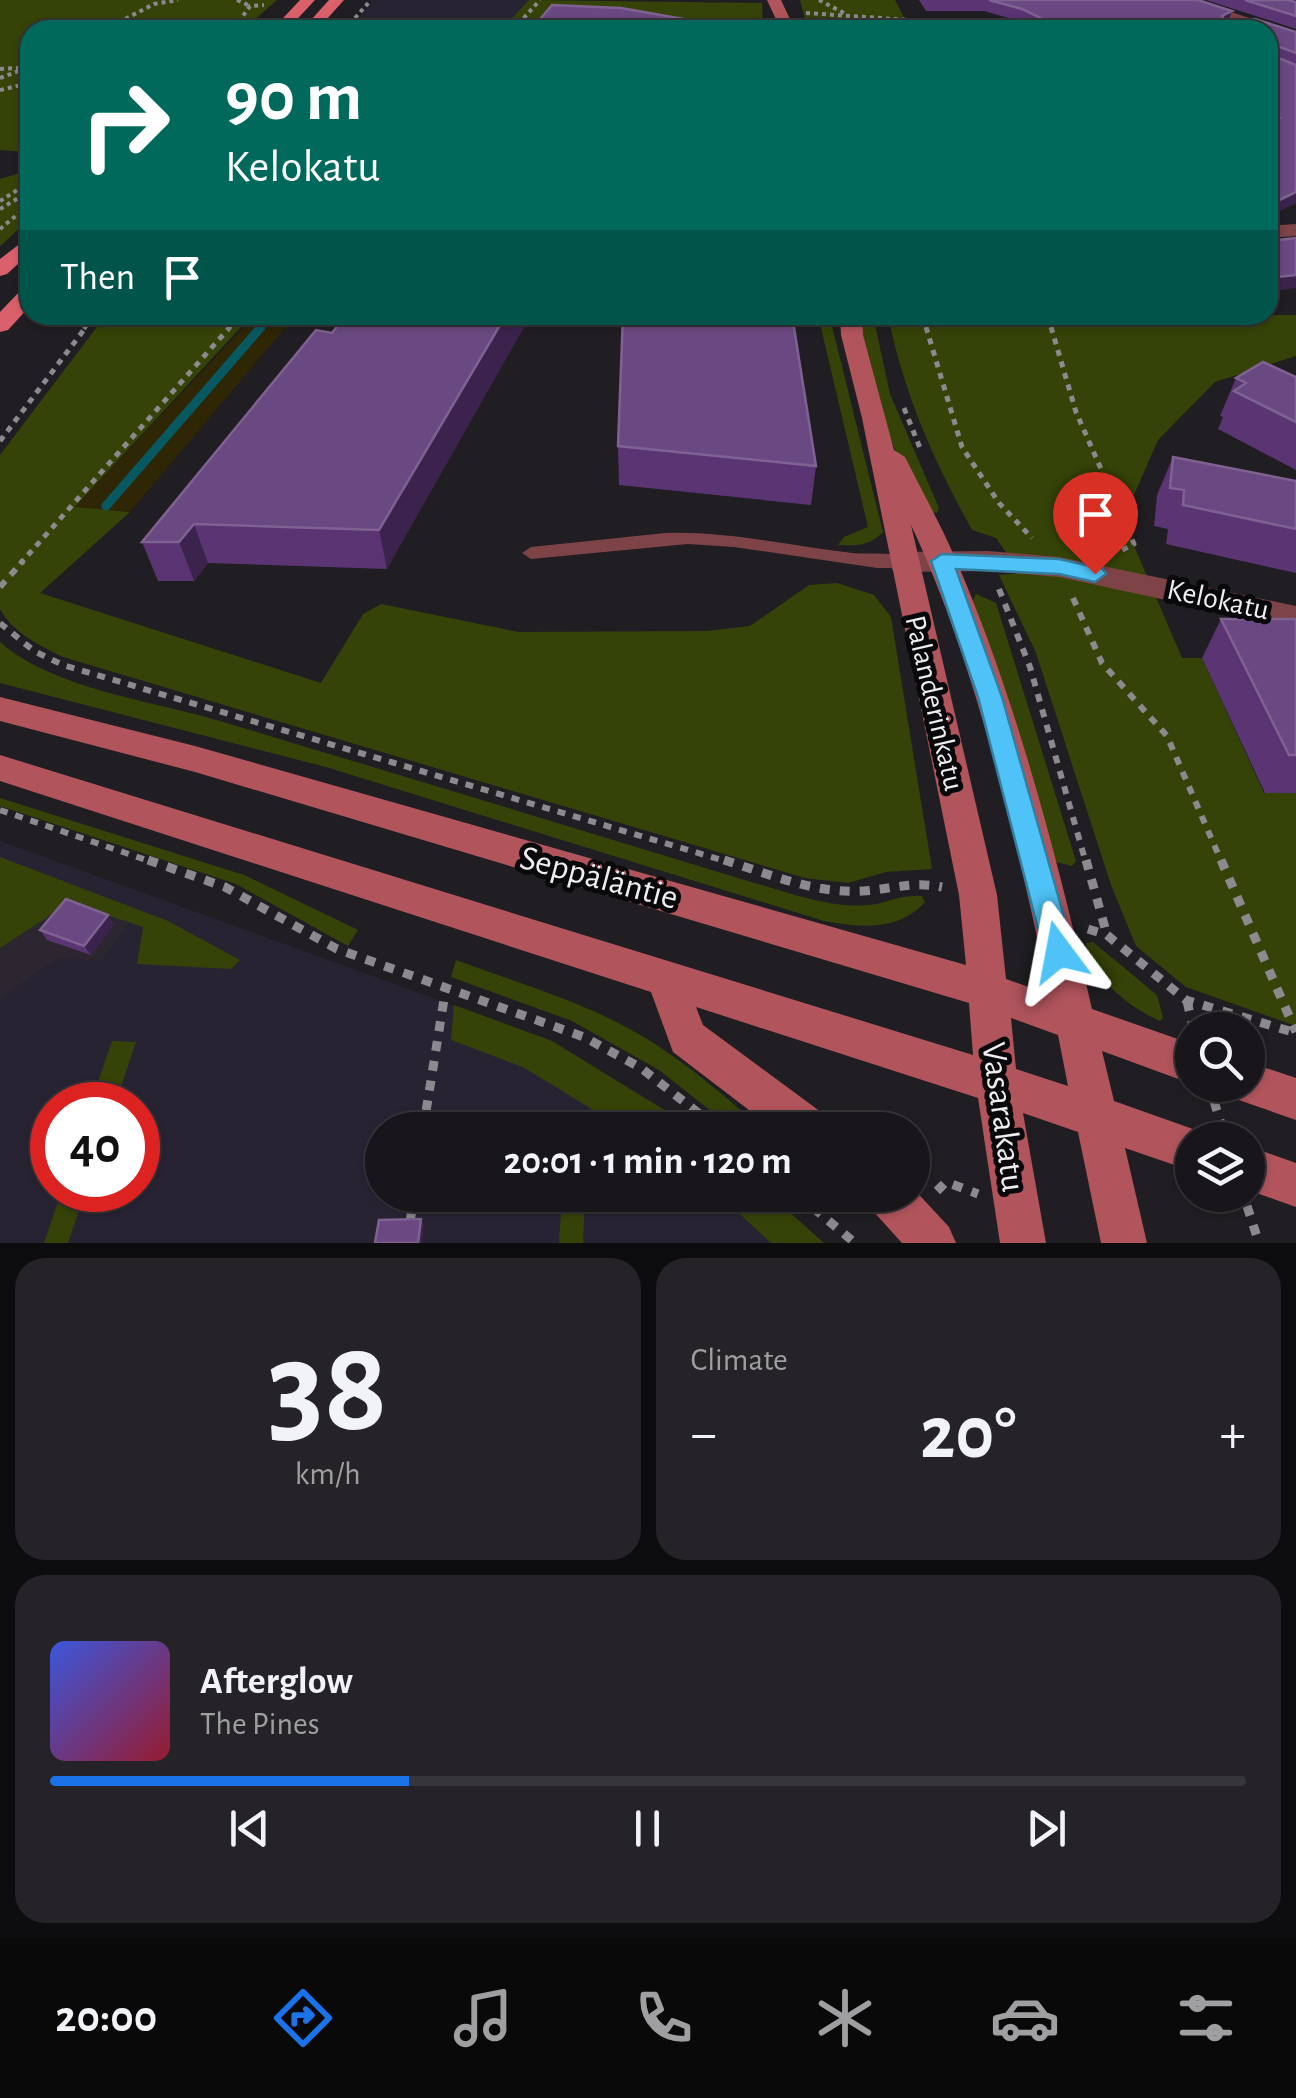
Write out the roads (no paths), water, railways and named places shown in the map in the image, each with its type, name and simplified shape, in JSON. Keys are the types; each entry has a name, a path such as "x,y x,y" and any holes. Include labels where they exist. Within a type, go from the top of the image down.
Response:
{"main road":[{"path":"288,20 308,0"},
{"path":"318,20 337,0"},
{"path":"0,270 20,251"},
{"path":"0,325 20,304"}],"street":[{"path":"1180,0 1242,20"},
{"name":"Palanderinkatu","path":"851,325 978,895 986,990"},
{"name":"Palanderinkatu","path":"874,418 942,561 990,697 1052,917 1074,1022"},
{"name":"Kelokatu","path":"902,562 1059,567 1296,617"},
{"name":"Seppäläntie","path":"0,709 195,759 442,834 814,937 986,990 1175,1058"},
{"path":"0,768 996,1082 1175,1143"},
{"path":"666,978 687,1038 786,1112"},
{"name":"Vasarakatu","path":"986,990 996,1082 1023,1243"},
{"path":"1074,1022 1124,1243"},
{"path":"1265,1088 1296,1098"},
{"path":"1265,1174 1296,1184"},
{"path":"905,1212 933,1243"}],"lane":[{"path":"531,553 650,540 708,539 858,563 902,562"}],"waterway":[{"path":"259,329 262,325"},
{"path":"106,506 261,327"}]}
